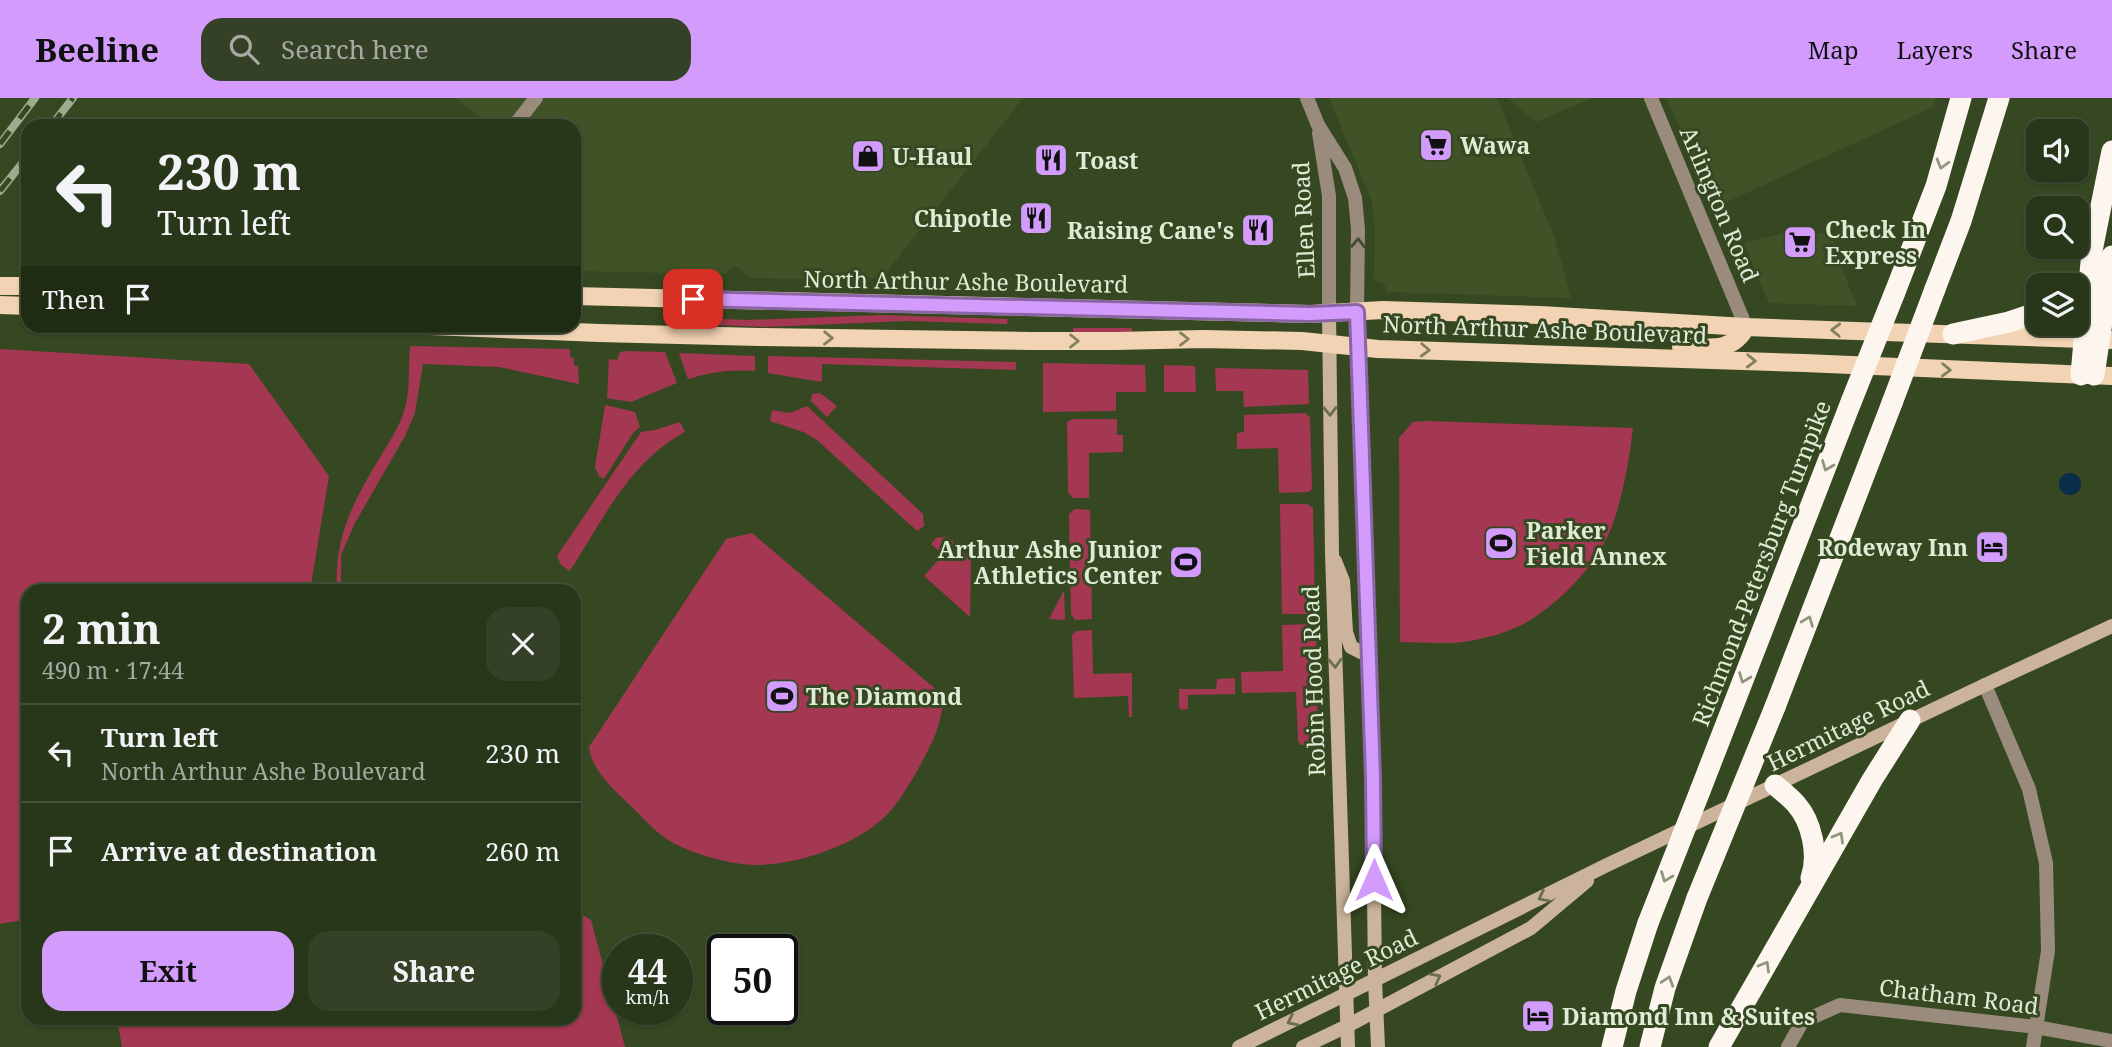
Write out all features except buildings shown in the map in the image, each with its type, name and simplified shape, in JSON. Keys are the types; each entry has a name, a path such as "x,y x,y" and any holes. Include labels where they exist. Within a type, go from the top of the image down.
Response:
{"highway":[{"name":"Richmond-Petersburg Turnpike","path":"1612,1047 1626,991 1648,923 1936,186 1961,98"},
{"path":"1650,1047 1665,988 1697,898 1775,707 1961,221 1999,98"},
{"path":"2096,375 2107,258 2112,151"},
{"path":"2089,273 2107,258"},
{"path":"1953,334 2026,316"},
{"path":"1719,1047 1872,780 1910,720"},
{"path":"1775,785 1797,805 1811,835 1814,869 1805,896"}],"main road":[{"path":"0,286 21,286"},
{"name":"North Arthur Ashe Boulevard","path":"581,296 1329,313 1382,310 1540,315 1746,327 2098,339"},
{"path":"0,305 21,306"},
{"path":"1357,312 1369,656 1378,1047"},
{"name":"Robin Hood Road","path":"1329,313 1332,553 1348,1047"},
{"path":"1562,355 1623,346 1724,347 1741,337 1746,327"},
{"name":"North Arthur Ashe Boulevard","path":"581,332 1032,341 1203,339 1329,343 1376,349 2096,375"},
{"path":"1332,553 1343,580 1346,632 1351,647 1369,656"},
{"name":"Hermitage Road","path":"1239,1047 1605,866 2112,626"},
{"name":"Hermitage Road","path":"1303,1047 1531,928 1605,866"}],"street":[{"path":"520,119 536,98"},
{"name":"Ellen Road","path":"1307,98 1318,125 1345,168 1354,198 1358,229 1357,312"},
{"name":"Arlington Road","path":"1651,98 1746,327"},
{"name":"Ellen Road","path":"1318,125 1329,196 1329,313"},
{"path":"1984,685 2029,789 2046,863 2048,951 2033,1047"},
{"name":"Chatham Road","path":"1788,1047 1802,1022 1840,1005 2036,1027 2112,1041"}],"shaded area":[{"path":"456,98 1023,98 882,278 751,278 735,265 725,274 581,271 581,119 482,119"},
{"path":"1329,98 1497,98 1555,239 1571,298 1387,292 1381,282 1374,281 1375,228 1372,202"},
{"path":"1508,98 1593,98 1536,122"},
{"path":"1666,98 1936,98 1933,107 1718,206"},
{"path":"1783,233 1835,235 1833,247 1857,306 1769,303 1744,243"},
{"path":"882,315 1008,319 1007,324 907,321 765,327 669,323 669,317 747,320"},
{"path":"1073,328 1131,328 1133,331 1109,335 1073,334"},
{"path":"410,346 570,349 570,357 574,358 574,365 578,366 579,384 499,367 423,364 415,413 405,436 355,523 341,555 341,584 337,584 338,554 347,522 396,429 404,411"},
{"path":"0,349 249,364 329,476 311,584 21,584 21,920 0,924"},
{"path":"620,352 665,352 677,383 631,402 607,398 609,359 617,360"},
{"path":"679,353 755,356 755,371 721,372 688,379"},
{"path":"768,356 1016,362 1016,370 822,364 822,382 768,373"},
{"path":"1043,363 1145,365 1146,392 1116,392 1116,411 1043,412"},
{"path":"1164,365 1195,366 1196,392 1164,392"},
{"path":"1215,368 1308,370 1309,404 1244,407 1243,391 1216,391"},
{"path":"820,393 837,406 827,417 811,401 812,394"},
{"path":"605,405 635,412 640,427 633,433 604,479 599,476 595,467"},
{"path":"807,406 923,514 924,526 917,531 817,440 803,432 770,421 772,410 790,413"},
{"path":"1305,413 1310,417 1312,489 1309,492 1279,493 1278,448 1237,449 1237,433 1244,432 1244,415"},
{"path":"1073,419 1117,419 1117,435 1123,435 1123,452 1089,453 1089,498 1073,498 1068,492 1067,422"},
{"path":"680,422 685,432 648,459 633,476 570,571 561,565 557,556 641,432"},
{"name":"Parker Field Annex","path":"1413,422 1633,428 1620,500 1600,550 1571,587 1528,622 1486,637 1462,642 1400,642 1399,438"},
{"path":"1280,504 1307,504 1313,508 1315,610 1310,614 1282,614"},
{"path":"1075,509 1090,510 1092,619 1075,620 1071,614 1069,514"},
{"name":"The Diamond","path":"752,533 945,699 935,735 919,767 898,801 879,822 863,834 823,852 802,859 760,865 716,859 669,841 605,779 594,764 589,747 726,539"},
{"path":"936,538 949,538 971,559 970,617 924,576 943,555 931,544"},
{"path":"1064,590 1065,620 1049,619"},
{"path":"1311,624 1316,627 1318,745 1301,745 1298,741 1296,692 1242,693 1241,672 1283,671 1282,625"},
{"path":"1092,630 1093,674 1132,673 1132,717 1129,717 1128,696 1074,698 1072,635 1076,631"},
{"path":"1235,678 1235,694 1188,695 1188,709 1181,710 1179,707 1179,689 1216,689 1217,679"},
{"path":"581,914 591,920 602,961 602,1025 619,1025 625,1047 122,1047 118,1025 581,1025"}],"water":[{"path":"2070,473 2078,476 2081,484 2078,492 2070,495 2062,492 2059,484 2062,476"}],"railway":[{"path":"0,144 35,98"},
{"path":"56,119 73,98"},
{"path":"0,191 21,165"}],"place":[{"name":"Wawa","path":"1436,145"},
{"name":"U-Haul","path":"868,156"},
{"name":"Toast","path":"1051,160"},
{"name":"Chipotle","path":"1036,218"},
{"name":"Raising Cane's","path":"1258,230"},
{"name":"Check In Express","path":"1800,242"},
{"name":"Parker Field Annex","path":"1501,543"},
{"name":"Rodeway Inn","path":"1992,547"},
{"name":"Arthur Ashe Junior Athletics Center","path":"1186,562"},
{"name":"The Diamond","path":"782,696"},
{"name":"Diamond Inn & Suites","path":"1538,1016"}],"route":[{"path":"693,299 1310,314 1357,312 1374,880"}]}
